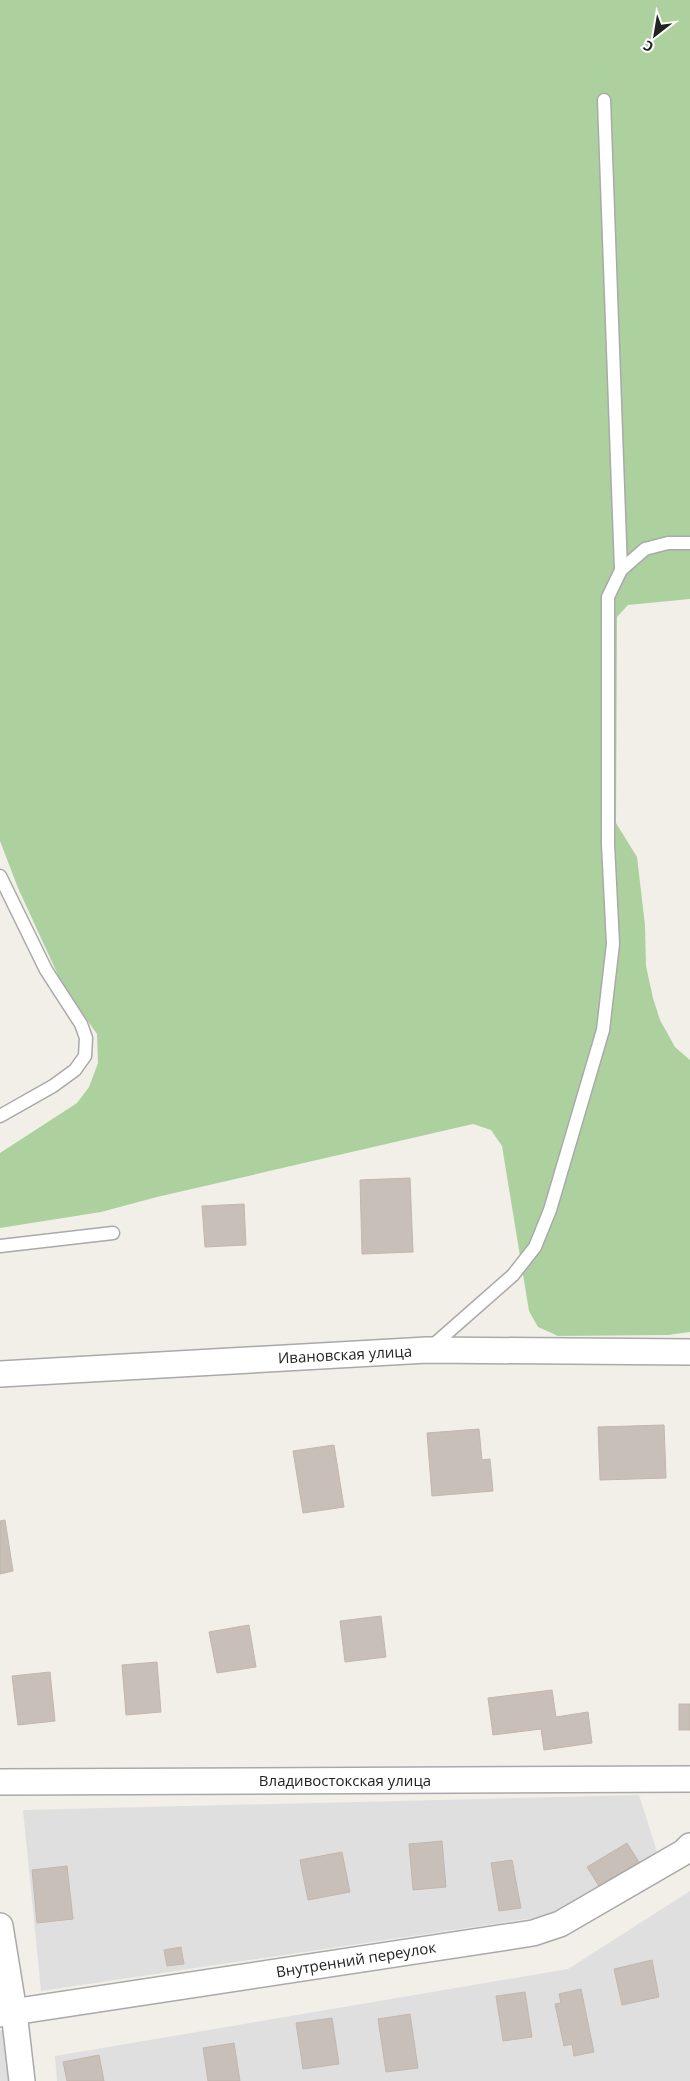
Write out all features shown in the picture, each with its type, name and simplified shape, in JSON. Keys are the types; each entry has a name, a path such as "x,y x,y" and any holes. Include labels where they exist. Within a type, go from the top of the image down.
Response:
{"street":[{"name":"Ивановская улица","path":"0,1374 427,1350 690,1352"},
{"name":"Владивостокская улица","path":"0,1782 690,1779"},
{"name":"Внутренний переулок","path":"7,2013 533,1933 560,1924 684,1852 690,1846"},
{"path":"0,1926 7,2013 22,2081"}],"lane":[{"path":"604,100 621,570"},
{"path":"427,1350 513,1275 535,1247 550,1210 603,1030 613,944 608,844 608,598 621,570 645,549 668,543 690,543"},
{"path":"0,876 46,970 81,1024 86,1038 85,1056 75,1070 53,1086 0,1116"},
{"path":"0,1246 113,1233"}],"shaded area":[{"path":"639,1795 659,1858 560,1914 41,1991 23,1810"},
{"path":"690,1891 690,2081 57,2081 55,2056 568,1969"},
{"path":"0,2030 6,2030 11,2081 0,2081"}],"green space":[{"path":"0,0 690,0 690,599 628,605 617,617 616,823 637,857 645,925 646,966 653,998 660,1020 675,1047 690,1060 690,1332 668,1335 558,1336 538,1327 529,1311 502,1146 491,1130 473,1124 157,1197 101,1212 0,1228 0,1153 77,1103 89,1087 98,1063 97,1034 63,986 18,888 0,841"}],"building":[{"path":"410,1178 413,1252 362,1254 360,1180"},
{"path":"244,1204 246,1245 205,1247 202,1206"},
{"path":"664,1425 666,1478 600,1480 598,1427"},
{"path":"479,1429 482,1460 490,1459 493,1491 432,1496 427,1433"},
{"path":"334,1445 344,1507 303,1513 293,1451"},
{"path":"5,1520 13,1571 0,1574 0,1521"},
{"path":"381,1616 386,1657 345,1662 340,1621"},
{"path":"249,1625 256,1667 217,1673 209,1632"},
{"path":"157,1662 161,1712 126,1715 122,1665"},
{"path":"50,1672 55,1721 18,1725 12,1676"},
{"path":"552,1690 556,1717 588,1712 592,1743 544,1750 541,1729 493,1735 488,1698"},
{"path":"679,1704 690,1704 690,1730 679,1730"},
{"path":"442,1841 446,1887 413,1890 409,1844"},
{"path":"627,1843 639,1862 599,1886 587,1867"},
{"path":"342,1852 350,1892 308,1900 300,1860"},
{"path":"512,1860 521,1908 499,1911 491,1863"},
{"path":"67,1866 73,1919 37,1923 32,1870"},
{"path":"181,1947 184,1964 167,1966 164,1950"},
{"path":"652,1960 659,1997 622,2005 614,1969"},
{"path":"581,1989 594,2052 574,2056 572,2044 564,2046 555,2004 561,2003 559,1994"},
{"path":"525,1992 532,2037 503,2041 496,1996"},
{"path":"410,2014 418,2068 386,2072 378,2019"},
{"path":"332,2018 339,2064 303,2069 296,2023"},
{"path":"234,2043 240,2081 208,2081 203,2048"},
{"path":"99,2055 104,2081 67,2081 63,2062"}]}
